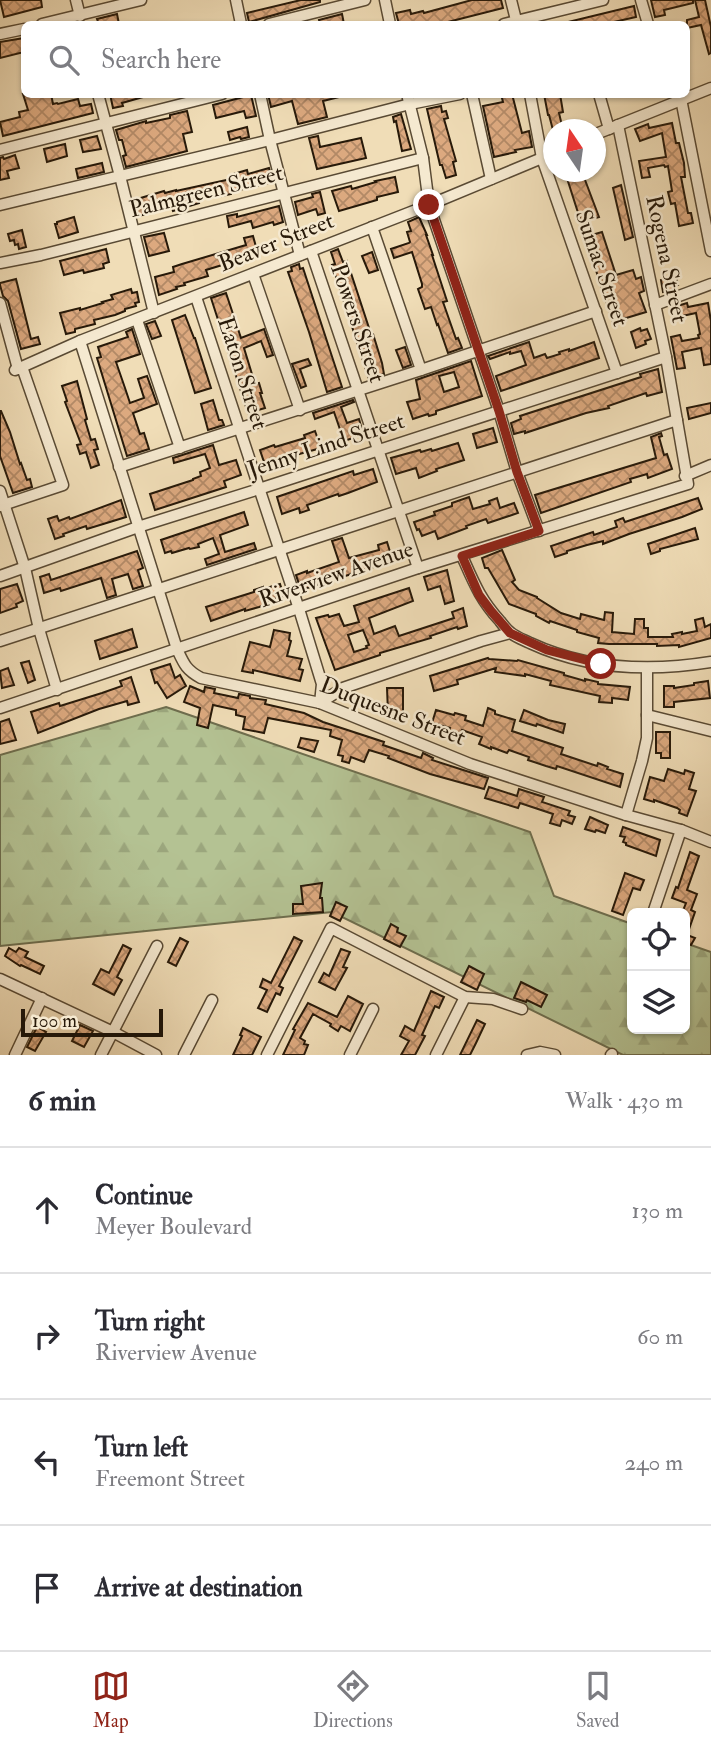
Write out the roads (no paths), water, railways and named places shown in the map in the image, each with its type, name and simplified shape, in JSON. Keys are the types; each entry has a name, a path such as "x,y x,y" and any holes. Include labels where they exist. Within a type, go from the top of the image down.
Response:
{"street":[{"path":"76,0 80,16"},
{"path":"56,21 141,0"},
{"path":"236,0 240,21"},
{"path":"281,21 365,0"},
{"path":"385,0 389,21"},
{"path":"511,0 516,21"},
{"path":"524,21 603,0"},
{"path":"641,0 647,21"},
{"path":"0,34 21,30"},
{"path":"690,96 711,88"},
{"path":"99,98 154,313"},
{"path":"0,150 206,98"},
{"name":"Powers Street","path":"261,98 284,193 359,391 418,568"},
{"path":"473,98 491,178"},
{"name":"Sumac Street","path":"531,98 542,158 617,373"},
{"name":"Rogena Street","path":"601,98 614,127 655,306 687,480"},
{"path":"0,205 270,140 408,99 423,158 429,205 539,531"},
{"path":"606,130 667,100 681,99 711,251"},
{"name":"Palmgreen Street","path":"0,264 423,158"},
{"name":"Beaver Street","path":"18,369 80,341 542,158"},
{"path":"372,227 421,370"},
{"path":"253,274 300,410"},
{"path":"655,306 711,284"},
{"name":"Eaton Street","path":"196,297 322,684 320,703"},
{"path":"0,303 18,369 63,485 2,505"},
{"path":"119,467 596,312"},
{"path":"137,320 180,448"},
{"name":"Duquesne Street","path":"80,341 177,649 191,673 201,678 320,703 471,764 626,815 681,830 711,842"},
{"name":"Jenny Lind Street","path":"0,576 138,527 666,357"},
{"path":"0,641 677,420"},
{"name":"Riverview Avenue","path":"0,708 418,568 539,531 687,480 711,465"},
{"path":"0,491 2,505 25,568 57,690"},
{"path":"462,556 479,595 510,633 547,650 601,664 647,669 711,662"},
{"path":"320,703 343,688 510,633"},
{"path":"626,815 647,738 647,669"},
{"path":"647,715 711,731"},
{"path":"655,908 681,830"},
{"path":"267,1055 331,928 466,998 493,999 522,1009"},
{"path":"101,1055 157,946"},
{"path":"0,979 156,1055"},
{"path":"15,1055 42,998"},
{"path":"436,1055 466,998"},
{"path":"184,1055 212,1000"},
{"path":"350,1055 373,1009"},
{"path":"527,1055 540,1052 555,1055"}]}
